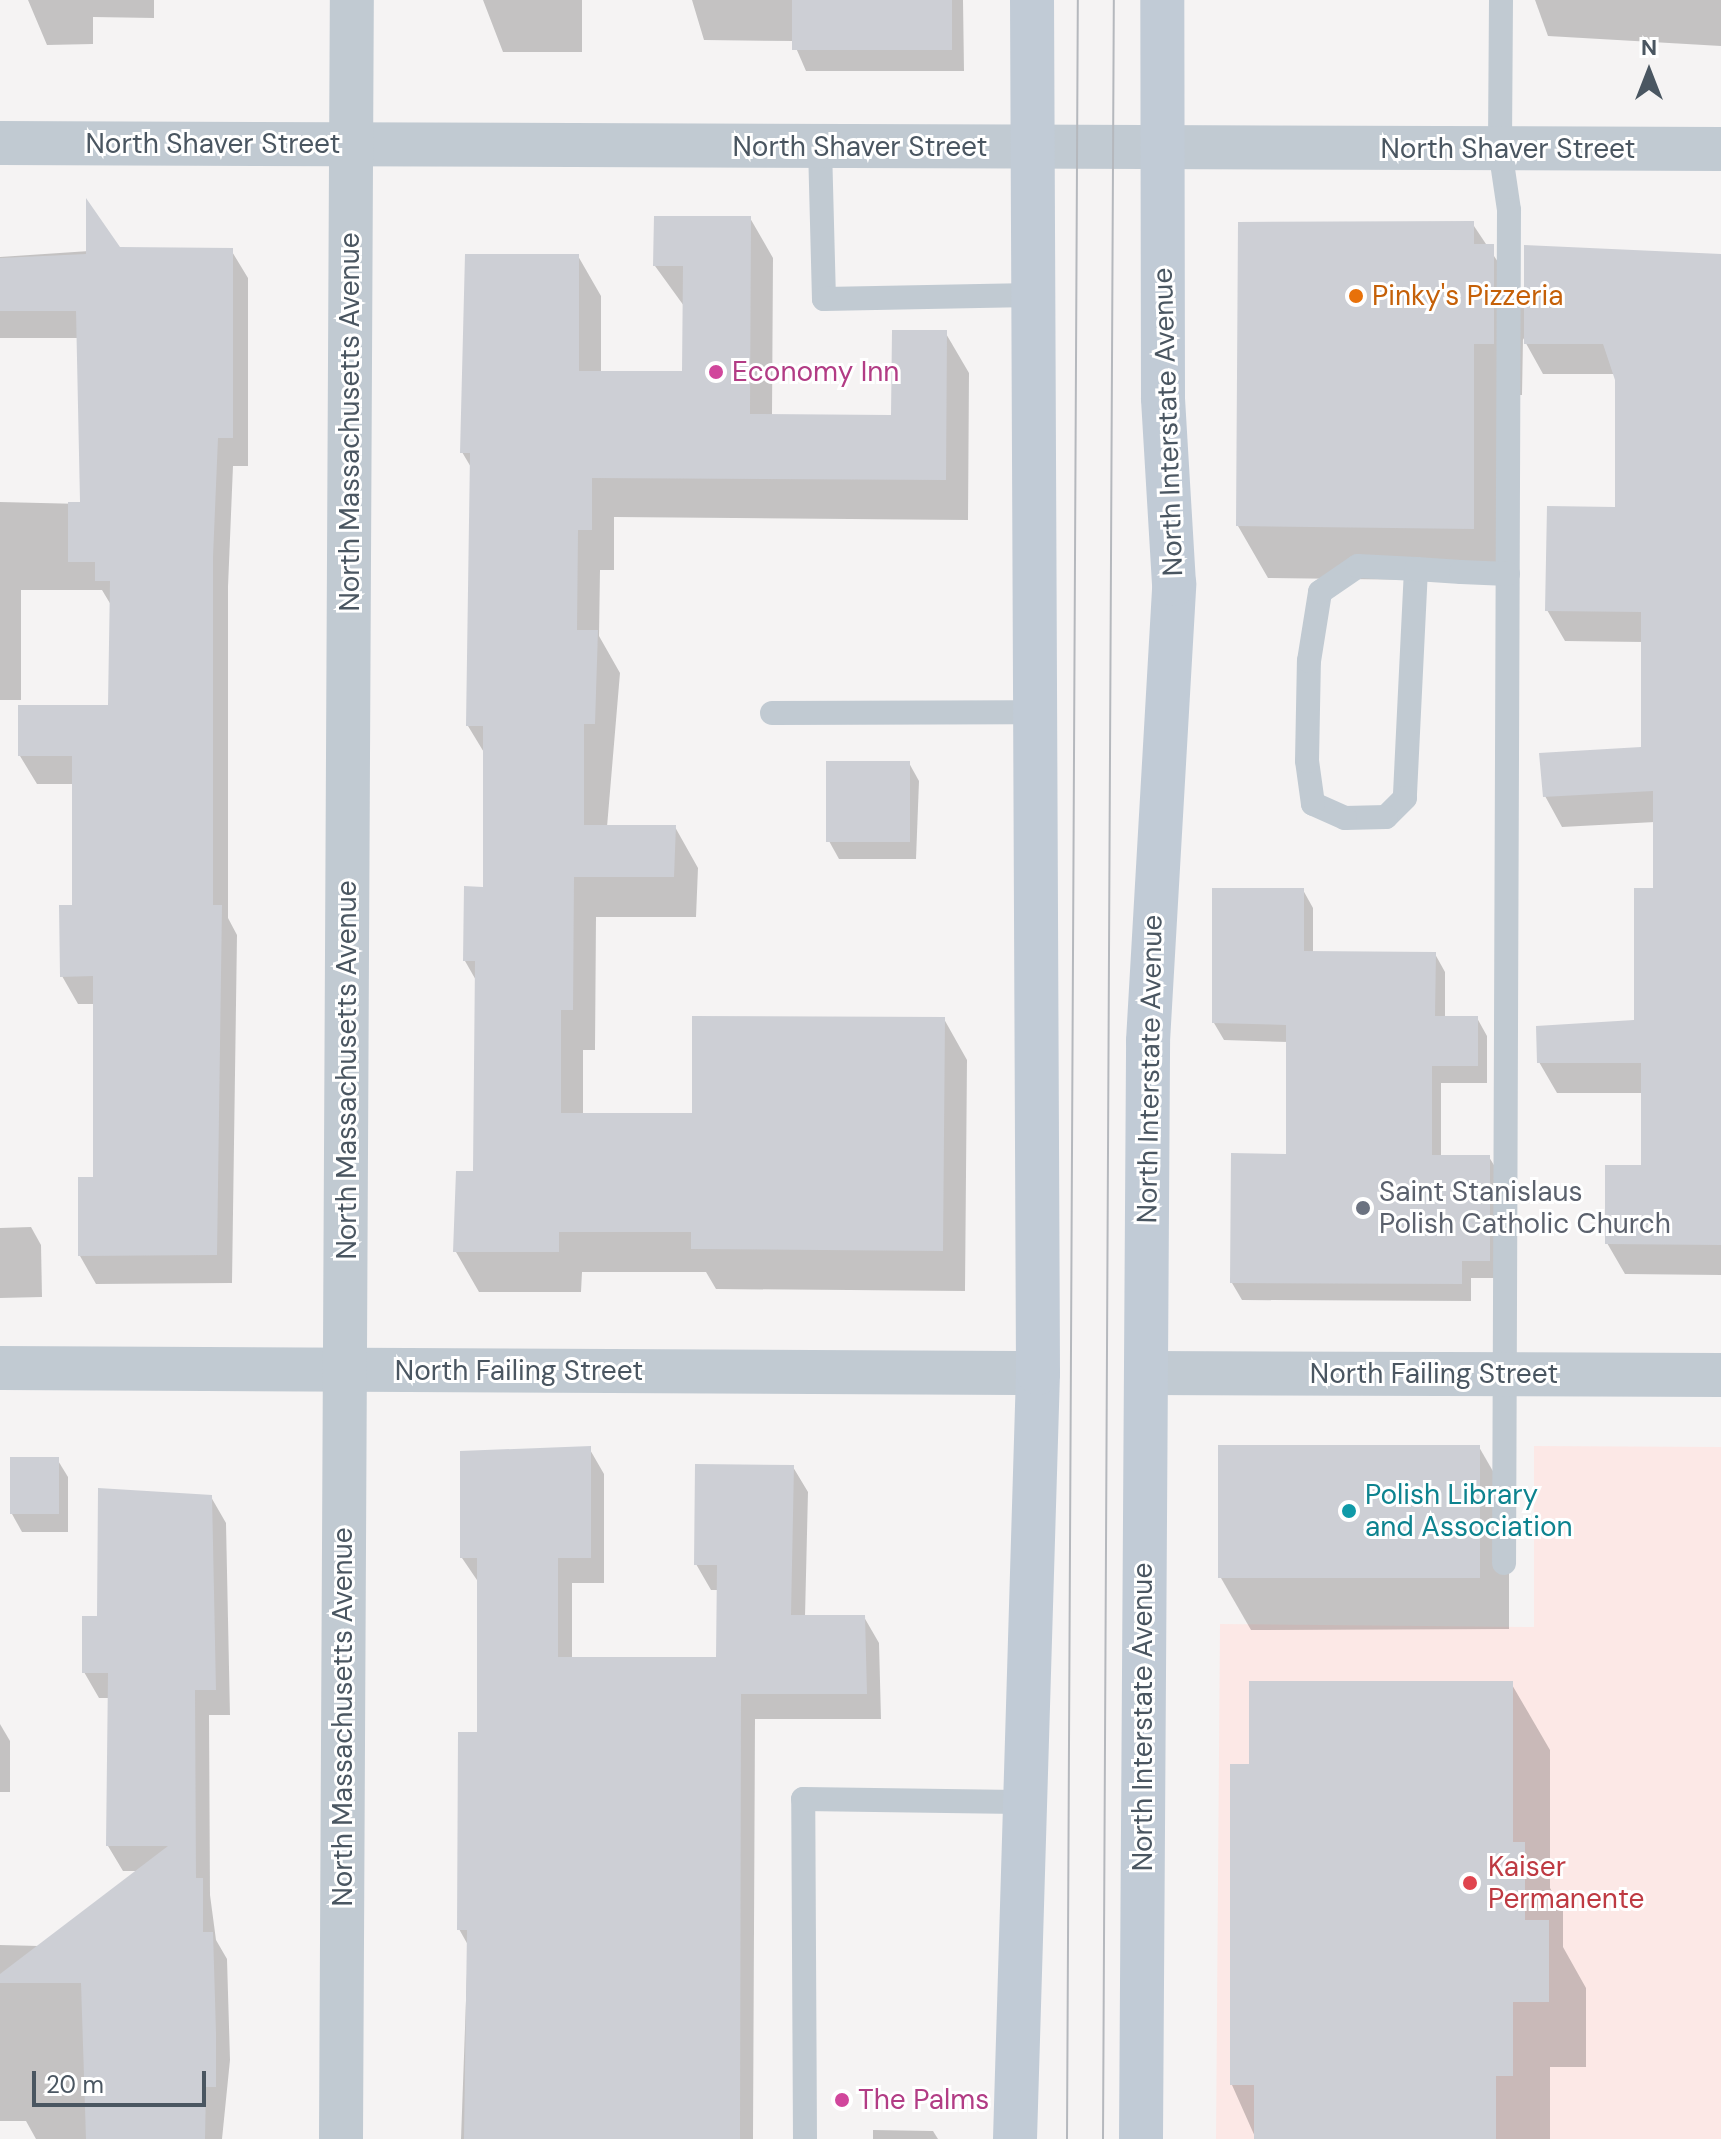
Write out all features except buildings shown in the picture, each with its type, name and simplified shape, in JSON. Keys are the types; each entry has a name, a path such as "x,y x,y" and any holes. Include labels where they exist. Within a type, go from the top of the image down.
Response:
{"street":[{"name":"North Massachusetts Avenue","path":"341,2139 352,0"},
{"path":"1015,2139 1038,1373 1039,712 1031,295 1032,0"},
{"name":"North Interstate Avenue","path":"1141,2139 1152,885 1174,584 1163,398 1162,0"},
{"name":"North Shaver Street","path":"0,143 1721,149"},
{"name":"North Failing Street","path":"0,1368 1038,1373"},
{"name":"North Failing Street","path":"1147,1373 1721,1375"}],"lane":[{"path":"1501,0 1500,149 1509,210 1504,1563"},
{"path":"820,147 824,299 1031,295"},
{"path":"1416,569 1405,798 1386,817 1345,818 1313,804 1307,761 1309,661 1320,592 1358,566 1416,569 1508,574"},
{"path":"772,713 1039,712"},
{"path":"805,2139 803,1799 1024,1802"}],"shaded area":[{"name":"Kaiser Permanente","path":"1534,1446 1721,1447 1721,2139 1216,2139 1220,1624 1534,1627"}],"tram line":[{"path":"1067,2139 1078,0"},
{"path":"1103,2139 1114,0"}],"place":[{"name":"Pinky's Pizzeria","path":"1356,296"},
{"name":"Economy Inn","path":"716,372"},
{"name":"Saint Stanislaus Polish Catholic Church","path":"1363,1208"},
{"name":"Polish Library and Association","path":"1349,1511"},
{"name":"Kaiser Permanente","path":"1470,1883"},
{"name":"The Palms","path":"842,2100"}]}
